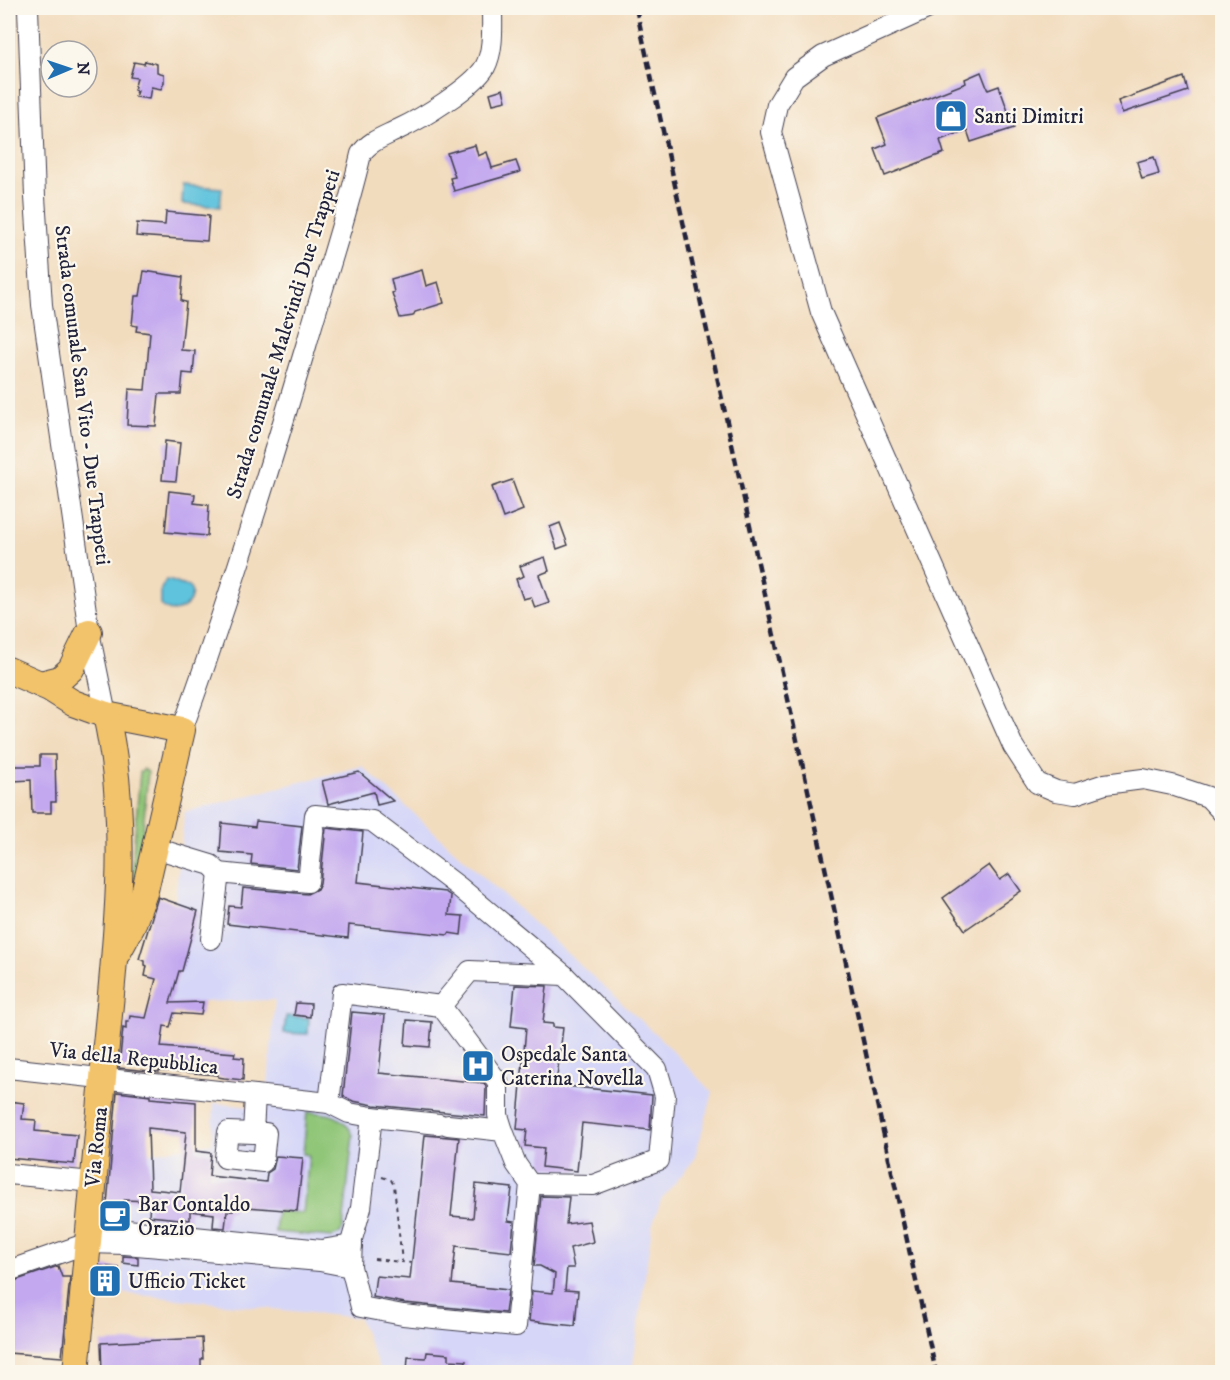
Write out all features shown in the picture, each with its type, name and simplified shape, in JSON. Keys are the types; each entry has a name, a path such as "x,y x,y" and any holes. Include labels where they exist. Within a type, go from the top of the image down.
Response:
{"main road":[{"path":"44,686 60,679 71,669 89,632"},
{"path":"8,670 44,686 79,689 105,708 182,730 145,890 132,926 114,957"},
{"name":"Via Roma","path":"76,1372 99,1235 93,1182 114,957 118,873 118,795 114,749 105,708"}],"street":[{"name":"Strada comunale San Vito - Due Trappeti","path":"28,8 35,197 42,305 89,632 105,708"},
{"name":"Strada comunale Malevindi Due Trappeti","path":"182,730 207,661 288,404 348,210 361,154 374,142 411,123 461,91 485,68 493,31 492,8"},
{"path":"929,8 823,56 794,77 777,105 771,132 821,312 1013,746 1037,783 1056,791 1075,794 1105,784 1143,779 1172,785 1208,797 1222,812"},
{"path":"155,848 211,865 219,873 308,882 315,815 372,821 459,887 564,975 657,1069 665,1096 659,1160 593,1185 543,1182 530,1184"},
{"path":"211,939 219,873"},
{"path":"441,1006 470,971 564,975"},
{"path":"329,1103 342,993 441,1006 498,1082 498,1115 503,1131 516,1164 530,1184 516,1326 403,1315 361,1307 351,1267 352,1245 361,1208 372,1118"},
{"name":"Via della Repubblica","path":"8,1068 329,1103 349,1113 372,1118 503,1131"},
{"path":"253,1133 255,1095"},
{"path":"8,1174 93,1182"},
{"path":"99,1235 320,1261 351,1267"},
{"path":"8,1271 99,1235 321,1250 352,1245"}],"path":[{"path":"364,1181 386,1177 394,1185 402,1262"},
{"path":"374,1259 412,1263"}],"shaded area":[{"name":"Ospedale Santa Caterina Novella","path":"362,766 661,1039 713,1093 694,1160 661,1200 652,1226 632,1372 583,1372 558,1367 531,1372 381,1372 359,1318 120,1293 127,1220 122,1219 124,1200 149,1153 212,1143 214,1103 266,1109 275,1000 170,1003 198,911 177,904 175,901 185,812"}],"green space":[{"path":"144,769 148,772 138,891 130,890 140,772"},
{"path":"307,1112 322,1113 340,1119 353,1135 343,1228 340,1234 332,1237 275,1232 277,1211 303,1213 309,1155 303,1154"}],"water":[{"path":"183,185 222,188 220,207 182,204"},
{"path":"166,580 189,586 192,593 190,601 176,611 168,610 161,605 161,589"},
{"path":"286,1016 309,1018 308,1034 284,1033"}],"building":[{"path":"145,61 157,64 157,72 164,74 161,89 151,87 149,99 135,97 137,78 130,77 134,62 144,64"},
{"path":"981,72 988,90 999,86 1014,128 971,142 967,130 940,140 944,153 885,176 875,149 887,144 877,118 966,83 965,79"},
{"path":"1184,77 1188,91 1122,113 1118,101"},
{"path":"503,89 506,101 493,104 490,93"},
{"path":"475,145 478,156 487,152 492,168 516,161 520,172 454,191 450,178 455,177 447,153"},
{"path":"1154,157 1159,174 1142,179 1137,162"},
{"path":"166,212 209,216 207,241 136,236 137,223 165,225"},
{"path":"422,270 426,286 438,282 444,303 415,312 413,316 400,318 392,293 394,292 391,279"},
{"path":"144,271 183,277 181,301 186,302 181,350 195,351 193,374 183,373 181,394 159,394 156,426 127,425 129,389 145,390 150,333 136,331 137,326 132,325 135,296 140,296"},
{"path":"165,441 180,443 176,481 162,480"},
{"path":"512,480 523,510 503,518 492,487"},
{"path":"169,491 195,494 194,503 209,505 207,536 165,532"},
{"path":"560,523 568,545 557,549 550,527"},
{"path":"545,557 549,571 539,575 549,603 535,608 531,597 523,599 516,579 524,576 520,566"},
{"path":"40,755 55,755 56,802 51,802 51,813 32,813 31,780 13,781 12,766 40,766"},
{"path":"359,772 393,801 377,805 374,792 328,804 322,781"},
{"path":"256,821 302,826 297,869 251,864 252,855 220,852 222,823 255,827"},
{"path":"326,828 363,832 358,882 445,892 451,896 449,915 463,916 461,935 349,925 348,938 227,924 229,906 241,907 243,888 307,894 317,889 320,883"},
{"path":"989,865 1000,880 1009,874 1021,891 965,930 943,898"},
{"path":"158,897 198,911 182,971 179,971 170,1003 203,1002 201,1015 174,1013 170,1027 164,1026 161,1047 235,1053 234,1057 244,1058 243,1080 218,1077 218,1075 119,1068 123,1028 126,1029 126,1022 129,1022 130,1016 146,1018 156,979 145,976 147,966 145,961 139,959"},
{"path":"515,985 547,986 543,1023 563,1028 556,1085 652,1095 650,1130 582,1123 577,1171 542,1167 544,1148 525,1146 527,1130 517,1129 526,1028 511,1026"},
{"path":"296,1003 311,1004 310,1017 294,1015"},
{"path":"352,1012 385,1015 379,1073 484,1083 486,1086 485,1116 374,1105 353,1101 343,1096"},
{"path":"407,1020 432,1022 430,1047 405,1045"},
{"path":"117,1092 150,1096 150,1098 196,1102 196,1151 211,1153 209,1176 266,1182 267,1173 273,1169 276,1156 303,1158 297,1211 233,1206 233,1211 227,1211 225,1228 213,1227 214,1214 190,1211 190,1220 149,1216 150,1201 124,1200 122,1217 106,1216","holes":["148,1128 186,1132 180,1192 150,1189"]},
{"path":"8,1101 24,1103 22,1119 36,1120 35,1131 77,1135 74,1164 8,1158"},
{"path":"425,1135 459,1138 451,1216 473,1218 476,1184 512,1188 508,1221 514,1222 511,1252 456,1246 452,1284 508,1290 505,1313 405,1303 373,1297 376,1276 410,1279"},
{"path":"541,1196 569,1197 566,1224 589,1221 593,1242 570,1248 574,1268 567,1268 565,1290 578,1291 575,1326 529,1321 532,1291 553,1293 555,1274 540,1266 534,1266"},
{"path":"123,1256 138,1257 138,1265 123,1263"},
{"path":"58,1266 62,1277 70,1277 62,1357 8,1353 8,1283"},
{"name":"Ufficio Ticket","path":"101,1266 119,1268 116,1293 99,1291"},
{"path":"202,1338 201,1370 194,1372 102,1372 101,1343"},
{"path":"427,1352 449,1354 449,1360 466,1361 466,1372 407,1372 408,1357 426,1358"}],"railway":[{"path":"636,8 936,1372"}],"place":[{"name":"Santi Dimitri","path":"951,116"},
{"name":"Ospedale Santa Caterina Novella","path":"478,1066"},
{"name":"Bar Contaldo Orazio","path":"115,1216"},
{"name":"Ufficio Ticket","path":"105,1281"}]}
